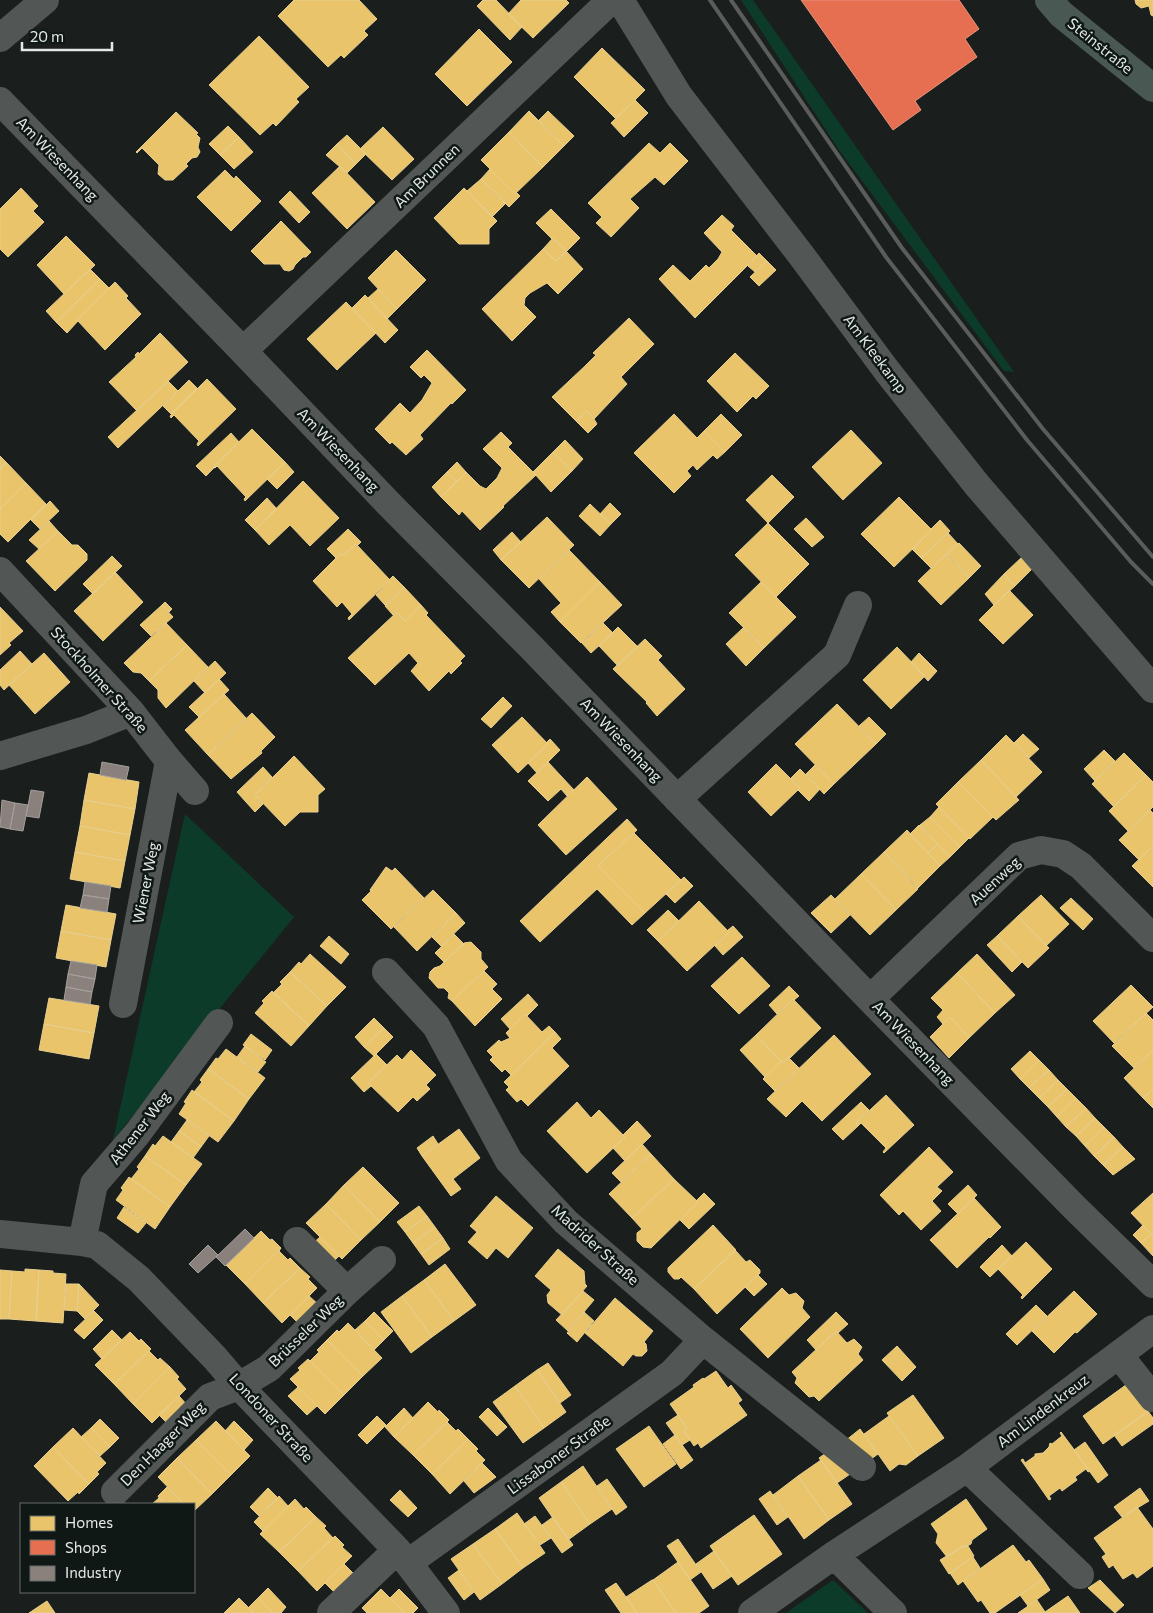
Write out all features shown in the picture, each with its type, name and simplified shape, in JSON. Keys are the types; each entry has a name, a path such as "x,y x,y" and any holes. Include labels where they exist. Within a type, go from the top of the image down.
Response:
{"main road":[{"name":"Steinstraße","path":"1049,0 1061,14 1153,88"}],"street":[{"path":"0,38 45,0"},
{"name":"Am Brunnen","path":"243,351 611,0"},
{"name":"Am Kleekamp","path":"620,0 680,96 887,371 977,485 1153,689"},
{"name":"Am Wiesenhang","path":"0,101 870,999 1075,1208 1153,1284"},
{"name":"Stockholmer Straße","path":"0,571 131,712 195,791"},
{"path":"677,799 837,655 858,605"},
{"path":"0,756 86,730 131,712"},
{"name":"Wiener Weg","path":"123,1004 169,761"},
{"name":"Auenweg","path":"870,999 1019,856 1041,850 1063,854 1082,866 1153,938"},
{"name":"Madrider Straße","path":"386,972 436,1026 509,1161 566,1222 703,1340 862,1467"},
{"name":"Athener Weg","path":"82,1242 94,1184 137,1134 219,1023"},
{"name":"Londoner Straße","path":"0,1234 97,1245 139,1280 403,1556 446,1613"},
{"name":"Brüsseler Weg","path":"297,1241 346,1291"},
{"name":"Brüsseler Weg","path":"239,1386 269,1368 346,1291 382,1260"},
{"name":"Am Lindenkreuz","path":"752,1613 834,1555 967,1468 1153,1329"},
{"name":"Lissaboner Straße","path":"331,1613 403,1556 672,1374 703,1340"},
{"path":"1118,1355 1153,1398"},
{"name":"Den Haager Weg","path":"115,1492 210,1397 239,1386"},
{"path":"967,1468 1080,1575"},
{"path":"834,1555 892,1613"}],"green space":[{"path":"741,0 753,0 1014,372 1004,371 839,150"},
{"path":"185,814 294,917 113,1140"},
{"path":"833,1580 868,1613 786,1613"}],"building: Homes":[{"path":"294,0 359,0 377,19 364,31 368,35 344,58 341,55 328,67 278,16"},
{"path":"483,0 496,0 522,27 510,40 477,6"},
{"path":"521,0 566,0 569,3 533,38 508,14"},
{"path":"1135,0 1153,0 1153,16 1149,6 1141,8 1136,4"},
{"path":"479,29 512,62 467,106 435,74"},
{"path":"259,36 309,87 296,99 299,102 276,126 273,123 260,135 209,85"},
{"path":"602,48 645,90 616,119 574,77"},
{"path":"635,100 648,113 624,137 611,123"},
{"path":"529,111 564,146 543,167 509,132"},
{"path":"548,111 574,136 564,146 539,120"},
{"path":"176,112 198,133 196,134 200,138 198,147 200,152 197,157 192,158 186,164 188,166 173,180 165,180 158,174 159,165 142,148 136,152"},
{"path":"228,126 239,137 220,155 209,144"},
{"path":"383,127 414,159 392,180 360,149"},
{"path":"509,132 543,167 515,194 481,160"},
{"path":"347,135 366,154 356,164 337,144"},
{"path":"239,137 253,152 234,169 220,155"},
{"path":"649,143 660,153 670,143 688,161 664,185 655,177 630,199 639,208 611,237 596,223 602,217 588,203"},
{"path":"337,144 356,164 347,173 326,155"},
{"path":"340,166 375,202 347,229 312,193"},
{"path":"490,169 515,194 517,193 520,196 509,207 481,179"},
{"path":"225,170 234,179 236,176 261,201 231,231 197,197"},
{"path":"481,179 505,204 492,217 467,191"},
{"path":"21,188 38,206 33,211 44,222 8,257 0,249 0,209"},
{"path":"464,188 497,221 489,229 489,244 459,244 434,218"},
{"path":"290,191 310,212 299,223 279,202"},
{"path":"551,209 580,238 567,251 536,223"},
{"path":"722,215 734,226 731,230 757,256 695,318 659,279 673,265 690,281 706,265 709,268 718,259 722,252 704,233"},
{"path":"281,221 311,252 289,271 284,270 280,264 264,264 251,251"},
{"path":"66,236 95,265 64,294 37,265"},
{"path":"553,238 567,251 556,261 543,249"},
{"path":"543,249 556,261 566,251 583,269 558,294 547,283 525,298 524,305 536,317 512,341 482,309"},
{"path":"396,250 426,280 397,309 368,278"},
{"path":"759,253 767,261 755,272 748,266"},
{"path":"767,261 776,270 759,286 750,277"},
{"path":"90,269 100,279 56,322 46,311"},
{"path":"100,279 109,288 77,320 67,333 56,322"},
{"path":"115,282 128,296 126,298 141,314 105,350 77,320"},
{"path":"378,289 397,309 387,319 368,298"},
{"path":"365,295 398,330 385,343 352,308"},
{"path":"346,302 376,333 337,370 307,339"},
{"path":"629,318 654,344 621,377 627,384 594,419 587,411 576,421 552,397 596,355 593,353"},
{"path":"160,333 188,362 137,411 109,382 136,357 135,355 138,352 139,354"},
{"path":"427,350 466,390 420,435 423,439 406,455 392,442 390,444 375,429 400,403 410,413 422,400 432,383 424,375 421,378 410,367"},
{"path":"735,353 769,386 756,399 753,396 737,412 707,381"},
{"path":"207,379 236,409 198,446 199,441 174,415 171,418 170,416"},
{"path":"189,380 197,388 171,414 163,406"},
{"path":"168,381 178,391 118,448 108,437"},
{"path":"587,411 597,424 588,433 576,421"},
{"path":"674,414 697,438 704,431 725,452 717,459 713,455 697,470 693,465 687,471 691,476 674,493 634,453"},
{"path":"721,414 742,435 725,452 704,431"},
{"path":"252,429 285,462 245,501 246,497 217,466 213,467"},
{"path":"851,430 882,463 843,500 812,467"},
{"path":"501,432 512,443 508,447 536,475 480,530 462,511 459,515 441,497 466,472 480,486 486,489 497,478 502,468 483,449"},
{"path":"231,433 239,442 206,476 196,466"},
{"path":"565,440 583,459 572,471 553,452"},
{"path":"553,452 572,471 551,492 533,472"},
{"path":"0,456 6,462 0,469"},
{"path":"6,462 26,483 0,509 0,469"},
{"path":"285,462 294,472 277,489 267,479"},
{"path":"457,462 466,472 457,482 447,472"},
{"path":"447,472 457,482 441,497 432,487"},
{"path":"772,475 794,497 768,523 746,500"},
{"path":"303,481 339,518 310,546 290,525 269,545 255,530"},
{"path":"26,483 46,504 8,542 0,534 0,509"},
{"path":"899,497 932,530 894,567 861,534"},
{"path":"267,498 276,510 255,530 245,520"},
{"path":"50,501 59,511 40,529 31,520"},
{"path":"610,503 621,514 611,524 600,514"},
{"path":"590,504 611,524 600,536 579,516"},
{"path":"547,517 574,545 529,588 501,560"},
{"path":"806,518 824,537 812,547 794,529"},
{"path":"940,520 950,531 921,558 912,549"},
{"path":"49,521 58,531 39,549 29,540"},
{"path":"768,523 809,564 776,597 735,555"},
{"path":"348,529 361,542 343,556 341,553 336,558 327,549"},
{"path":"58,531 72,545 78,545 87,554 87,560 55,591 26,561"},
{"path":"512,532 521,542 501,560 493,550"},
{"path":"948,533 958,544 931,568 921,558"},
{"path":"959,543 981,566 969,578 947,554"},
{"path":"356,544 390,580 349,620 348,618 352,614 342,602 337,607 313,581 341,553 343,556"},
{"path":"569,550 600,582 560,622 551,612 561,603 539,579"},
{"path":"946,554 969,578 941,605 918,581"},
{"path":"112,556 122,566 93,594 83,584"},
{"path":"1022,557 1033,568 1015,586 1004,574"},
{"path":"115,572 143,602 103,641 74,611"},
{"path":"1004,574 1015,586 994,605 985,594"},
{"path":"393,576 404,587 385,605 376,595"},
{"path":"600,582 622,605 581,643 560,622"},
{"path":"761,582 796,617 764,648 729,613"},
{"path":"404,587 421,605 405,621 397,612 393,615 385,606"},
{"path":"1009,590 1033,615 1003,644 979,620"},
{"path":"165,602 172,609 169,612 162,605"},
{"path":"162,605 173,617 151,636 140,625"},
{"path":"421,605 428,613 426,615 465,656 460,661 462,663 451,674 449,671 429,691 411,671 418,663 409,653 375,685 348,658 397,612 405,621"},
{"path":"0,607 23,631 9,643 11,645 0,655"},
{"path":"166,623 187,645 149,681 141,673 133,672 124,663"},
{"path":"603,623 613,633 591,653 582,643"},
{"path":"618,627 638,647 618,666 599,646"},
{"path":"743,628 764,648 746,666 726,644"},
{"path":"645,639 662,656 658,660 685,689 657,716 647,702 613,669"},
{"path":"187,645 208,667 166,708 158,698 158,690 149,681"},
{"path":"897,647 925,676 891,709 863,680"},
{"path":"20,651 32,664 4,690 0,685 0,670"},
{"path":"44,653 70,682 35,714 9,685"},
{"path":"919,653 937,671 928,681 911,662"},
{"path":"215,661 226,673 205,693 194,681"},
{"path":"219,679 229,690 199,717 189,707"},
{"path":"224,694 246,718 208,755 185,730"},
{"path":"503,697 512,706 491,728 481,719"},
{"path":"837,704 876,744 834,784 795,744"},
{"path":"252,713 275,737 261,751 262,753 231,779 208,755"},
{"path":"522,717 548,744 518,773 492,745"},
{"path":"869,717 886,734 876,744 859,726"},
{"path":"1023,734 1039,749 1029,758 1014,743"},
{"path":"1006,735 1042,772 1016,797 981,760"},
{"path":"550,739 560,750 537,773 528,763 548,744 546,743"},
{"path":"1104,750 1115,761 1095,781 1084,769"},
{"path":"1124,753 1146,775 1114,807 1092,784"},
{"path":"294,756 325,789 318,795 318,812 300,812 285,826 255,795"},
{"path":"981,760 1019,800 996,820 958,782"},
{"path":"548,762 574,790 567,796 561,789 548,801 528,781"},
{"path":"776,764 800,788 771,816 748,792"},
{"path":"815,765 834,784 824,794 806,774"},
{"path":"263,767 272,777 255,795 263,804 255,812 237,792"},
{"path":"800,769 820,789 809,801 798,790 800,788 791,778"},
{"path":"89,773 139,782 135,809 84,800"},
{"path":"1146,775 1153,782 1153,807 1128,831 1109,811"},
{"path":"587,777 617,809 566,855 538,825"},
{"path":"958,782 993,817 970,839 936,804"},
{"path":"84,800 135,809 130,835 80,826"},
{"path":"939,807 969,838 960,847 930,817"},
{"path":"1150,810 1153,813 1153,846 1139,860 1119,840"},
{"path":"930,817 960,847 950,857 920,825"},
{"path":"627,819 637,830 598,866 645,913 632,925 597,889 540,942 520,921"},
{"path":"919,825 938,844 928,853 910,834"},
{"path":"80,826 130,835 125,861 75,852"},
{"path":"907,830 940,866 918,888 884,852"},
{"path":"634,833 681,880 645,913 598,866"},
{"path":"938,844 950,857 940,866 928,853"},
{"path":"1153,846 1153,887 1132,866"},
{"path":"75,852 125,861 120,888 70,879"},
{"path":"884,852 918,889 896,910 861,874"},
{"path":"386,867 392,871 395,868 424,898 391,929 362,900 371,891"},
{"path":"861,874 896,910 870,935 835,899"},
{"path":"684,877 693,886 675,903 666,894"},
{"path":"433,890 456,913 417,951 394,927"},
{"path":"831,895 850,915 831,933 811,913"},
{"path":"1041,895 1069,924 1046,946 1018,916"},
{"path":"1071,898 1093,919 1083,930 1060,908"},
{"path":"699,901 729,932 687,971 658,941"},
{"path":"66,905 116,914 111,940 61,931"},
{"path":"668,910 679,921 658,941 647,930"},
{"path":"456,913 465,923 441,946 432,937"},
{"path":"1018,916 1049,948 1028,968 997,936"},
{"path":"733,926 743,937 723,955 715,946"},
{"path":"61,931 111,940 106,967 56,958"},
{"path":"454,934 464,944 444,962 435,953"},
{"path":"329,936 349,954 341,964 320,946"},
{"path":"997,936 1022,962 1012,972 987,945"},
{"path":"471,942 481,952 481,959 488,967 452,1001 448,998 449,993 444,988 438,988 429,978 430,972 440,966 464,943"},
{"path":"310,954 346,987 327,1006 290,972"},
{"path":"977,954 1015,995 995,1013 957,973"},
{"path":"742,957 770,986 739,1014 711,986"},
{"path":"484,971 497,984 492,989 502,999 475,1026 452,1001"},
{"path":"290,972 327,1006 309,1026 273,993"},
{"path":"957,973 995,1013 969,1038 950,1017 943,1024 937,1017 943,1010 931,998"},
{"path":"1131,985 1153,1007 1114,1043 1093,1021"},
{"path":"789,986 799,996 777,1014 769,1005"},
{"path":"272,991 309,1026 291,1046 255,1013 264,1003 262,1001"},
{"path":"528,994 538,1005 527,1016 525,1014 510,1029 501,1019"},
{"path":"49,998 99,1006 94,1033 44,1024"},
{"path":"793,999 821,1028 783,1063 756,1035"},
{"path":"1146,1013 1153,1020 1153,1050 1134,1068 1112,1046"},
{"path":"525,1014 542,1032 549,1026 555,1032 511,1075 505,1069 502,1072 490,1060 493,1057 487,1051 499,1040 501,1042 510,1038 506,1033"},
{"path":"950,1017 969,1038 949,1058 930,1037"},
{"path":"374,1018 384,1028 364,1047 355,1037"},
{"path":"44,1024 94,1033 89,1059 39,1050"},
{"path":"384,1028 393,1037 374,1056 364,1047"},
{"path":"555,1032 561,1039 552,1048 569,1066 528,1106 521,1099 517,1102 506,1090 509,1087 504,1082"},
{"path":"251,1034 272,1050 265,1060 243,1045"},
{"path":"756,1035 781,1061 765,1077 740,1050"},
{"path":"834,1035 871,1074 822,1121 802,1101 786,1117 767,1099"},
{"path":"245,1046 266,1062 258,1072 237,1057"},
{"path":"226,1049 265,1078 249,1099 208,1069"},
{"path":"411,1050 436,1075 426,1085 430,1089 417,1101 413,1097 398,1112 368,1083 397,1055 402,1060"},
{"path":"1153,1050 1153,1089 1143,1098 1124,1078"},
{"path":"1030,1051 1039,1060 1020,1079 1011,1069"},
{"path":"376,1054 387,1065 368,1083 371,1086 364,1092 351,1078"},
{"path":"788,1057 799,1068 775,1091 763,1079 781,1061 783,1063"},
{"path":"1039,1060 1049,1070 1029,1088 1020,1079"},
{"path":"208,1069 249,1099 234,1121 194,1092 202,1082 200,1080"},
{"path":"1049,1070 1058,1080 1039,1098 1029,1088"},
{"path":"1058,1080 1067,1089 1048,1107 1039,1098"},
{"path":"1067,1089 1076,1098 1057,1117 1048,1107"},
{"path":"1153,1089 1153,1108 1143,1098"},
{"path":"192,1090 234,1121 218,1142 179,1114"},
{"path":"886,1095 914,1125 884,1153 886,1148 861,1123 858,1126 856,1123"},
{"path":"1076,1098 1086,1108 1066,1127 1057,1117"},
{"path":"577,1102 591,1118 599,1110 625,1137 587,1173 547,1131"},
{"path":"861,1102 869,1110 856,1123 858,1126 843,1140 832,1129"},
{"path":"1086,1108 1095,1118 1076,1136 1066,1127"},
{"path":"1095,1118 1104,1127 1085,1146 1076,1136"},
{"path":"187,1120 209,1136 201,1147 179,1131"},
{"path":"637,1121 651,1136 625,1161 613,1148 625,1137 623,1135"},
{"path":"1104,1127 1114,1137 1094,1156 1085,1146"},
{"path":"459,1129 480,1158 453,1179 461,1189 451,1196 422,1156"},
{"path":"179,1131 201,1147 193,1158 171,1142"},
{"path":"163,1136 202,1164 186,1185 145,1156 153,1144 155,1146"},
{"path":"433,1136 438,1144 422,1156 417,1148"},
{"path":"1114,1137 1123,1147 1103,1165 1094,1156"},
{"path":"642,1144 651,1154 621,1182 612,1173"},
{"path":"929,1147 953,1172 937,1187 942,1191 932,1201 941,1211 921,1230 903,1211 899,1215 880,1195"},
{"path":"1123,1147 1135,1159 1113,1175 1103,1165"},
{"path":"651,1154 674,1179 632,1218 609,1194"},
{"path":"145,1156 186,1185 170,1207 131,1179 139,1169 137,1167"},
{"path":"363,1167 399,1203 380,1222 344,1185"},
{"path":"129,1177 170,1207 155,1229 116,1200 123,1190 121,1188"},
{"path":"674,1179 698,1202 651,1248 643,1247 637,1241 637,1233 642,1229 632,1218"},
{"path":"344,1185 380,1222 361,1240 326,1204"},
{"path":"968,1185 977,1195 958,1214 948,1204"},
{"path":"704,1193 715,1204 689,1229 680,1220"},
{"path":"1153,1193 1153,1236 1131,1213"},
{"path":"496,1196 533,1228 508,1258 496,1248 487,1259 468,1242 477,1232 470,1226"},
{"path":"974,1198 1001,1227 957,1268 930,1240"},
{"path":"326,1204 361,1240 342,1259 306,1223"},
{"path":"419,1206 427,1216 405,1232 397,1222"},
{"path":"124,1207 146,1223 138,1233 117,1218"},
{"path":"427,1216 435,1227 413,1243 405,1232"},
{"path":"713,1225 736,1250 694,1289 681,1277 674,1279 668,1272 668,1268"},
{"path":"1143,1225 1151,1234 1141,1243 1133,1235"},
{"path":"435,1227 443,1238 421,1254 413,1243"},
{"path":"261,1231 281,1248 245,1284 226,1265"},
{"path":"1151,1234 1153,1236 1153,1256 1141,1243"},
{"path":"320,1237 339,1256 329,1266 310,1246"},
{"path":"443,1238 450,1249 429,1265 421,1254"},
{"path":"1026,1242 1052,1269 1022,1299 1023,1295 998,1269"},
{"path":"1002,1245 1012,1256 990,1277 980,1267"},
{"path":"281,1248 279,1251 300,1268 263,1303 245,1284"},
{"path":"558,1249 584,1271 585,1284 587,1286 562,1315 548,1303 547,1295 551,1290 535,1276"},
{"path":"735,1250 746,1262 750,1260 760,1270 760,1273 717,1314 694,1289"},
{"path":"445,1264 476,1305 454,1321 424,1280"},
{"path":"300,1268 310,1277 308,1279 317,1288 282,1323 263,1303"},
{"path":"25,1269 39,1270 36,1321 9,1319 12,1271 25,1272"},
{"path":"0,1270 12,1271 9,1319 0,1319"},
{"path":"39,1270 66,1274 63,1323 36,1321"},
{"path":"758,1275 767,1284 754,1296 745,1287"},
{"path":"424,1280 454,1321 432,1337 402,1296"},
{"path":"66,1284 79,1284 77,1311 64,1310"},
{"path":"79,1284 99,1305 85,1319 77,1311"},
{"path":"782,1288 789,1295 796,1293 804,1301 802,1308 810,1317 768,1358 740,1329"},
{"path":"583,1291 594,1300 568,1331 556,1320"},
{"path":"1074,1291 1097,1314 1054,1353 1032,1331"},
{"path":"309,1296 319,1305 299,1324 290,1315"},
{"path":"402,1296 432,1337 411,1353 381,1312"},
{"path":"615,1298 653,1331 644,1342 647,1351 642,1356 633,1354 623,1366 585,1333"},
{"path":"1036,1305 1047,1316 1017,1345 1006,1334"},
{"path":"94,1311 103,1320 84,1339 74,1330"},
{"path":"374,1312 393,1331 384,1340 365,1321"},
{"path":"584,1312 594,1321 577,1342 567,1333"},
{"path":"836,1312 848,1324 838,1333 836,1331 816,1350 807,1340"},
{"path":"365,1321 384,1340 374,1350 355,1330"},
{"path":"348,1323 382,1358 363,1376 327,1340"},
{"path":"112,1330 122,1340 102,1359 93,1349"},
{"path":"836,1331 847,1343 854,1339 862,1347 858,1354 863,1360 819,1401 814,1396 809,1397 795,1383 797,1378 792,1372"},
{"path":"130,1332 151,1349 114,1384 95,1365"},
{"path":"327,1340 363,1376 344,1395 310,1361"},
{"path":"897,1346 916,1367 902,1381 882,1360"},
{"path":"149,1351 158,1360 160,1358 170,1367 133,1404 114,1384"},
{"path":"308,1359 344,1395 325,1414 290,1379"},
{"path":"548,1363 571,1395 560,1403 537,1370"},
{"path":"170,1367 186,1389 152,1423 133,1404"},
{"path":"537,1370 566,1412 544,1428 515,1386"},
{"path":"716,1371 728,1388 731,1385 742,1400 738,1403 747,1415 701,1448 698,1443 694,1446 684,1431 687,1428 670,1404 694,1387 693,1385"},
{"path":"1130,1382 1150,1410 1103,1444 1083,1416"},
{"path":"515,1386 544,1428 523,1443 493,1402"},
{"path":"298,1387 317,1406 307,1415 288,1396"},
{"path":"913,1395 944,1438 918,1456 887,1413"},
{"path":"179,1396 188,1406 169,1425 159,1415"},
{"path":"428,1402 449,1420 413,1455 394,1437"},
{"path":"404,1408 413,1418 394,1437 385,1427"},
{"path":"488,1408 507,1427 497,1436 479,1417"},
{"path":"1148,1411 1153,1418 1153,1424 1122,1446 1114,1435"},
{"path":"678,1415 687,1428 684,1431 690,1440 682,1445 666,1423"},
{"path":"377,1416 386,1425 367,1444 358,1435"},
{"path":"889,1416 918,1456 906,1465 899,1464 890,1471 864,1434"},
{"path":"100,1419 119,1438 110,1447 91,1428"},
{"path":"216,1421 250,1456 231,1475 196,1440"},
{"path":"234,1421 253,1440 244,1450 225,1431"},
{"path":"447,1422 468,1439 432,1474 413,1455"},
{"path":"649,1426 676,1464 644,1487 616,1449"},
{"path":"73,1428 106,1463 89,1484 53,1447"},
{"path":"91,1428 110,1447 100,1456 81,1437"},
{"path":"860,1429 878,1454 867,1462 845,1441"},
{"path":"1061,1432 1090,1471 1088,1472 1086,1469 1075,1477 1077,1480 1062,1491 1060,1488 1049,1496 1051,1499 1049,1500 1021,1460 1023,1459 1025,1463 1035,1454 1043,1453 1050,1443 1052,1444 1062,1436"},
{"path":"675,1435 693,1460 681,1469 663,1444"},
{"path":"468,1439 485,1460 450,1494 432,1474"},
{"path":"196,1440 231,1475 212,1494 177,1458"},
{"path":"1085,1442 1108,1475 1098,1483 1074,1450"},
{"path":"53,1447 89,1484 68,1501 34,1466"},
{"path":"829,1451 853,1472 837,1483 819,1458"},
{"path":"177,1458 212,1494 195,1510 195,1503 183,1503 158,1477"},
{"path":"821,1460 852,1504 829,1520 798,1476"},
{"path":"482,1463 496,1477 474,1493 464,1481"},
{"path":"583,1466 612,1509 590,1524 561,1482"},
{"path":"798,1476 829,1520 804,1539 773,1495"},
{"path":"607,1479 627,1507 616,1515 597,1486"},
{"path":"561,1482 590,1524 568,1540 539,1498"},
{"path":"167,1487 183,1503 165,1503 158,1496"},
{"path":"268,1488 278,1498 259,1516 250,1507"},
{"path":"1140,1488 1149,1501 1122,1517 1114,1507"},
{"path":"400,1490 417,1508 408,1517 390,1500"},
{"path":"770,1491 788,1517 777,1525 759,1499"},
{"path":"279,1496 288,1506 263,1531 254,1522"},
{"path":"159,1498 165,1503 153,1503"},
{"path":"295,1499 304,1509 306,1507 316,1517 279,1552 260,1534"},
{"path":"966,1499 987,1529 972,1540 971,1544 963,1546 947,1557 936,1543 938,1534 931,1524"},
{"path":"1137,1507 1153,1529 1153,1566 1137,1578 1133,1573 1123,1579 1113,1565 1109,1568 1102,1557 1106,1554 1094,1538"},
{"path":"517,1513 545,1553 523,1568 495,1529"},
{"path":"754,1515 782,1554 738,1585 710,1546"},
{"path":"535,1516 551,1538 540,1545 524,1524"},
{"path":"316,1517 326,1526 324,1528 333,1538 298,1571 279,1552"},
{"path":"553,1517 573,1545 562,1553 542,1525"},
{"path":"495,1529 523,1568 502,1584 473,1544"},
{"path":"335,1536 344,1545 342,1547 352,1556 317,1591 298,1571"},
{"path":"678,1539 701,1572 690,1580 667,1546"},
{"path":"473,1544 502,1584 480,1600 451,1559"},
{"path":"1013,1545 1026,1562 1029,1560 1043,1579 995,1613 990,1613 981,1600 978,1602 963,1581"},
{"path":"963,1546 968,1546 974,1556 949,1574 940,1560"},
{"path":"714,1551 732,1576 713,1589 696,1564"},
{"path":"973,1557 980,1568 958,1585 950,1573"},
{"path":"678,1562 709,1606 699,1613 676,1613 653,1580"},
{"path":"344,1564 353,1573 334,1592 325,1583"},
{"path":"459,1570 474,1592 464,1600 448,1578"},
{"path":"1043,1579 1050,1590 1028,1606 1020,1595"},
{"path":"652,1580 676,1613 637,1613 626,1597"},
{"path":"1100,1580 1124,1605 1115,1613 1088,1588"},
{"path":"616,1583 637,1613 621,1613 605,1590"},
{"path":"268,1588 286,1607 281,1613 273,1613 258,1598"},
{"path":"381,1589 405,1613 367,1613 362,1608"},
{"path":"399,1589 418,1608 413,1613 405,1613 390,1598"},
{"path":"1068,1596 1080,1613 1044,1613 1045,1612"},
{"path":"239,1598 254,1613 224,1613"},
{"path":"258,1598 273,1613 254,1613 249,1607"},
{"path":"1037,1600 1044,1613 1018,1613"},
{"path":"47,1601 55,1613 29,1613"}],"building: Shops":[{"path":"801,0 959,0 979,29 965,39 977,57 915,101 921,110 893,130"}],"building: Industry":[{"path":"102,762 129,767 126,780 100,775"},
{"path":"31,790 44,792 39,818 26,816"},
{"path":"2,800 15,803 10,829 0,827"},
{"path":"15,803 28,805 23,831 10,829"},
{"path":"85,882 111,886 109,899 83,895"},
{"path":"83,895 109,899 107,912 80,908"},
{"path":"71,961 97,965 95,979 68,974"},
{"path":"68,974 95,979 92,992 66,987"},
{"path":"66,987 92,992 90,1004 64,1000"},
{"path":"245,1229 254,1238 225,1266 216,1257"},
{"path":"208,1245 218,1255 198,1273 189,1264"}],"railway":[{"path":"710,0 886,257 1027,440 1131,562 1153,584"},
{"path":"731,0 902,248 1043,429 1153,557"}]}
